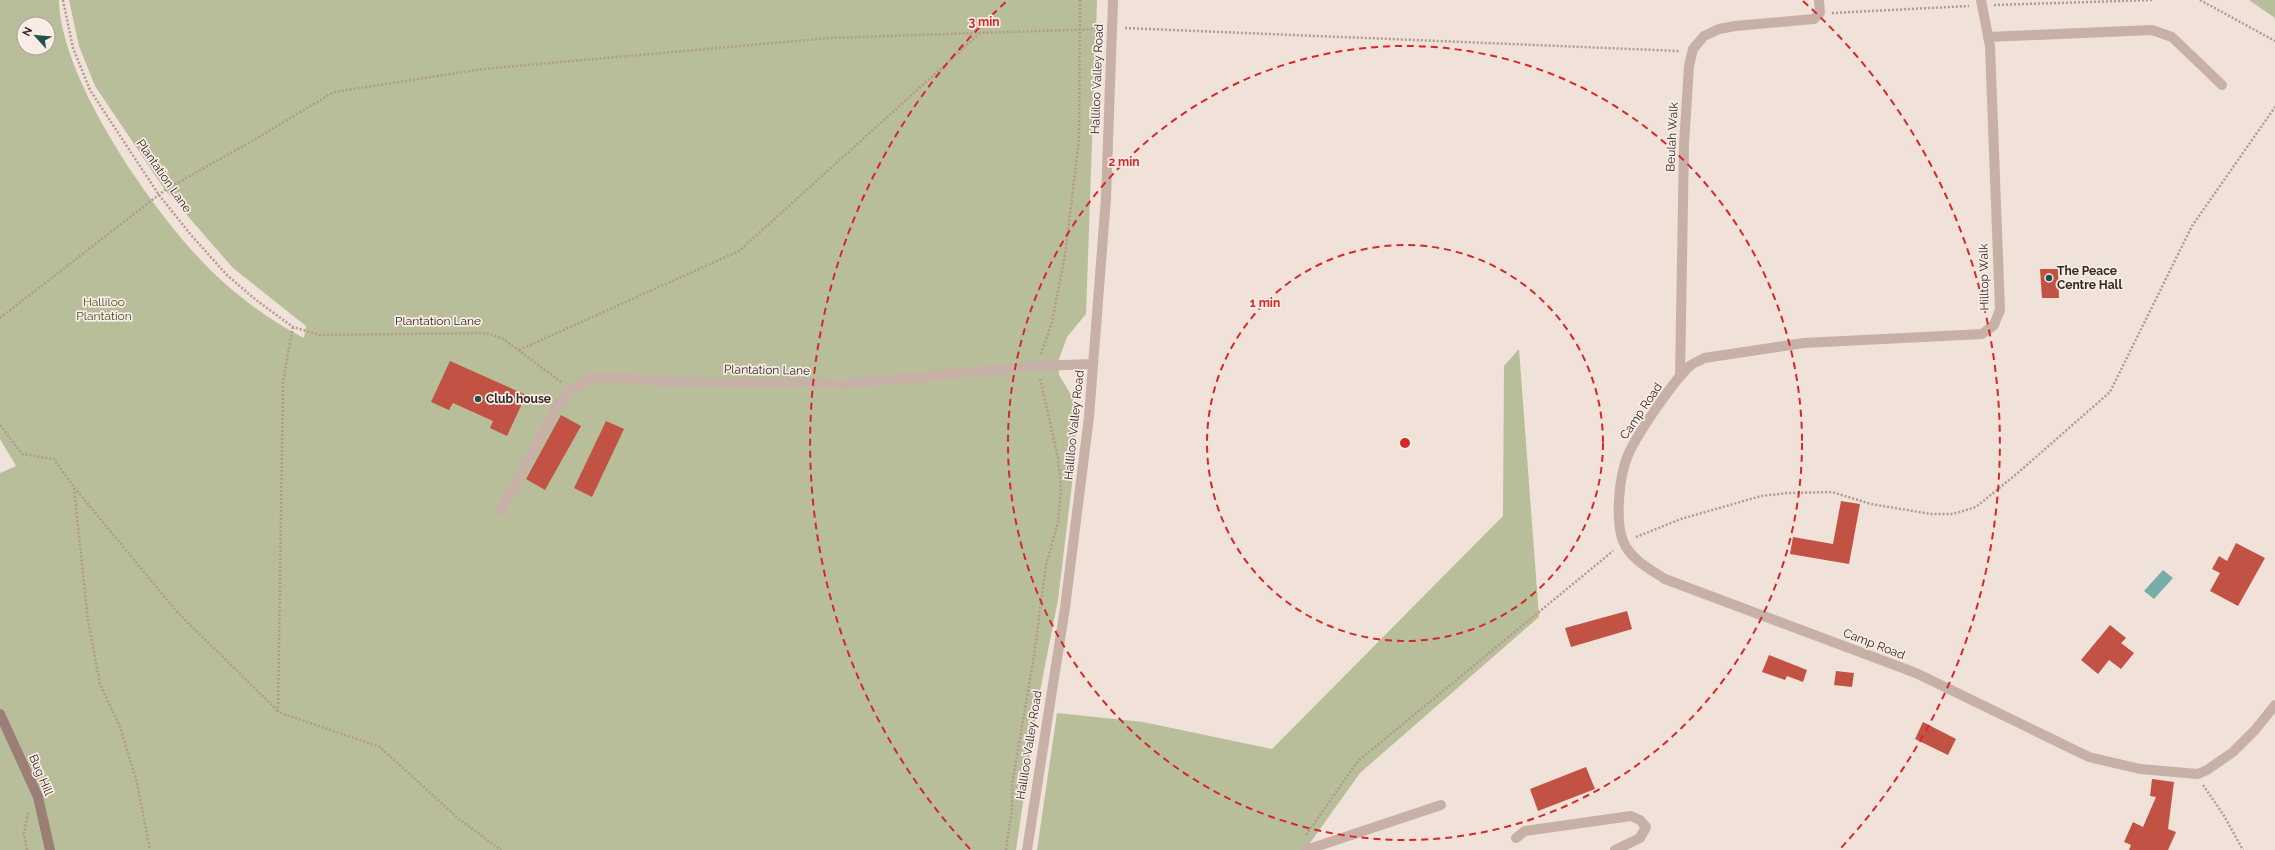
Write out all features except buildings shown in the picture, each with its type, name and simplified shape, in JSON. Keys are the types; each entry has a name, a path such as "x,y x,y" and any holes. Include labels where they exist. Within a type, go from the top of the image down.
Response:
{"street":[{"name":"Halliloo Valley Road","path":"1027,850 1065,608 1089,417 1106,198 1113,0"},
{"path":"1693,48 1704,36 1720,29 1735,26 1814,19 1820,13 1819,0"},
{"name":"Hilltop Walk","path":"1680,377 1691,365 1704,358 1804,343 1982,334 1994,325 2000,310 1988,37 1982,3"},
{"path":"1988,37 2152,30 2172,37 2222,85"},
{"name":"Beulah Walk","path":"1680,377 1684,144 1689,66 1693,48"},
{"name":"Plantation Lane","path":"571,389 593,378 617,377 673,382 844,384 1037,366 1093,364"},
{"name":"Camp Road","path":"1680,377 1635,441 1628,456 1619,506 1619,527 1624,542 1632,555 1644,566 1665,579 1916,673 2089,758 2140,769 2197,774"},
{"path":"501,511 556,406 571,389"},
{"path":"2197,774 2207,770 2233,752 2255,730 2275,705"},
{"name":"Bug Hill","path":"0,714 38,797 50,850"},
{"path":"1306,850 1441,805"},
{"path":"1516,838 1525,831 1631,816 1640,820 1646,827 1640,838 1615,850"}],"path":[{"name":"Plantation Lane","path":"63,0 73,48 90,90 159,195 191,235 227,274 256,300 293,327 320,335 485,333 502,338 571,389"},
{"path":"1006,850 1012,808 1012,785 1034,656 1046,565 1058,522 1061,490 1058,458 1037,366 1052,322 1066,255 1079,140 1080,0"},
{"path":"1820,13 1982,3 2152,0"},
{"path":"2200,0 2275,41"},
{"path":"0,318 165,190 252,141 334,92 483,69 829,38 1079,31 1112,28 1684,51 1693,48"},
{"path":"519,350 738,251 980,34"},
{"path":"1305,837 1358,761 1624,542 1681,519 1761,496 1788,493 1832,492 1870,504 1930,514 1953,514 1976,507 2020,471 2110,392 2192,226 2275,107"},
{"path":"278,712 283,381 293,327"},
{"path":"0,425 22,454 54,459 74,487 177,612 278,712 380,747 459,819 501,850"},
{"path":"74,487 88,621 100,684 120,727 137,783 150,850"},
{"path":"2197,774 2227,820 2243,850"},
{"path":"27,850 24,833 26,815 38,797"}],"green space":[{"name":"Halliloo Plantation","path":"0,0 59,0 64,33 76,71 95,111 118,151 144,190 171,226 198,257 222,281 261,312 304,338 306,326 233,268 165,190 95,86 79,46 69,0 1097,0 1086,314 1067,337 1059,359 1059,375 1073,398 1077,416 1072,484 1058,600 1038,701 1016,850 0,850 0,473 16,466 0,439"},
{"path":"2249,0 2275,0 2275,18"},
{"path":"1519,349 1539,617 1360,773 1305,850 1037,850 1057,713 1143,722 1272,749 1503,516 1504,366"}],"water":[{"path":"2163,570 2173,578 2154,599 2144,591"}],"place":[{"name":"The Peace Centre Hall","path":"2049,278"},
{"name":"Club house","path":"478,399"}]}
